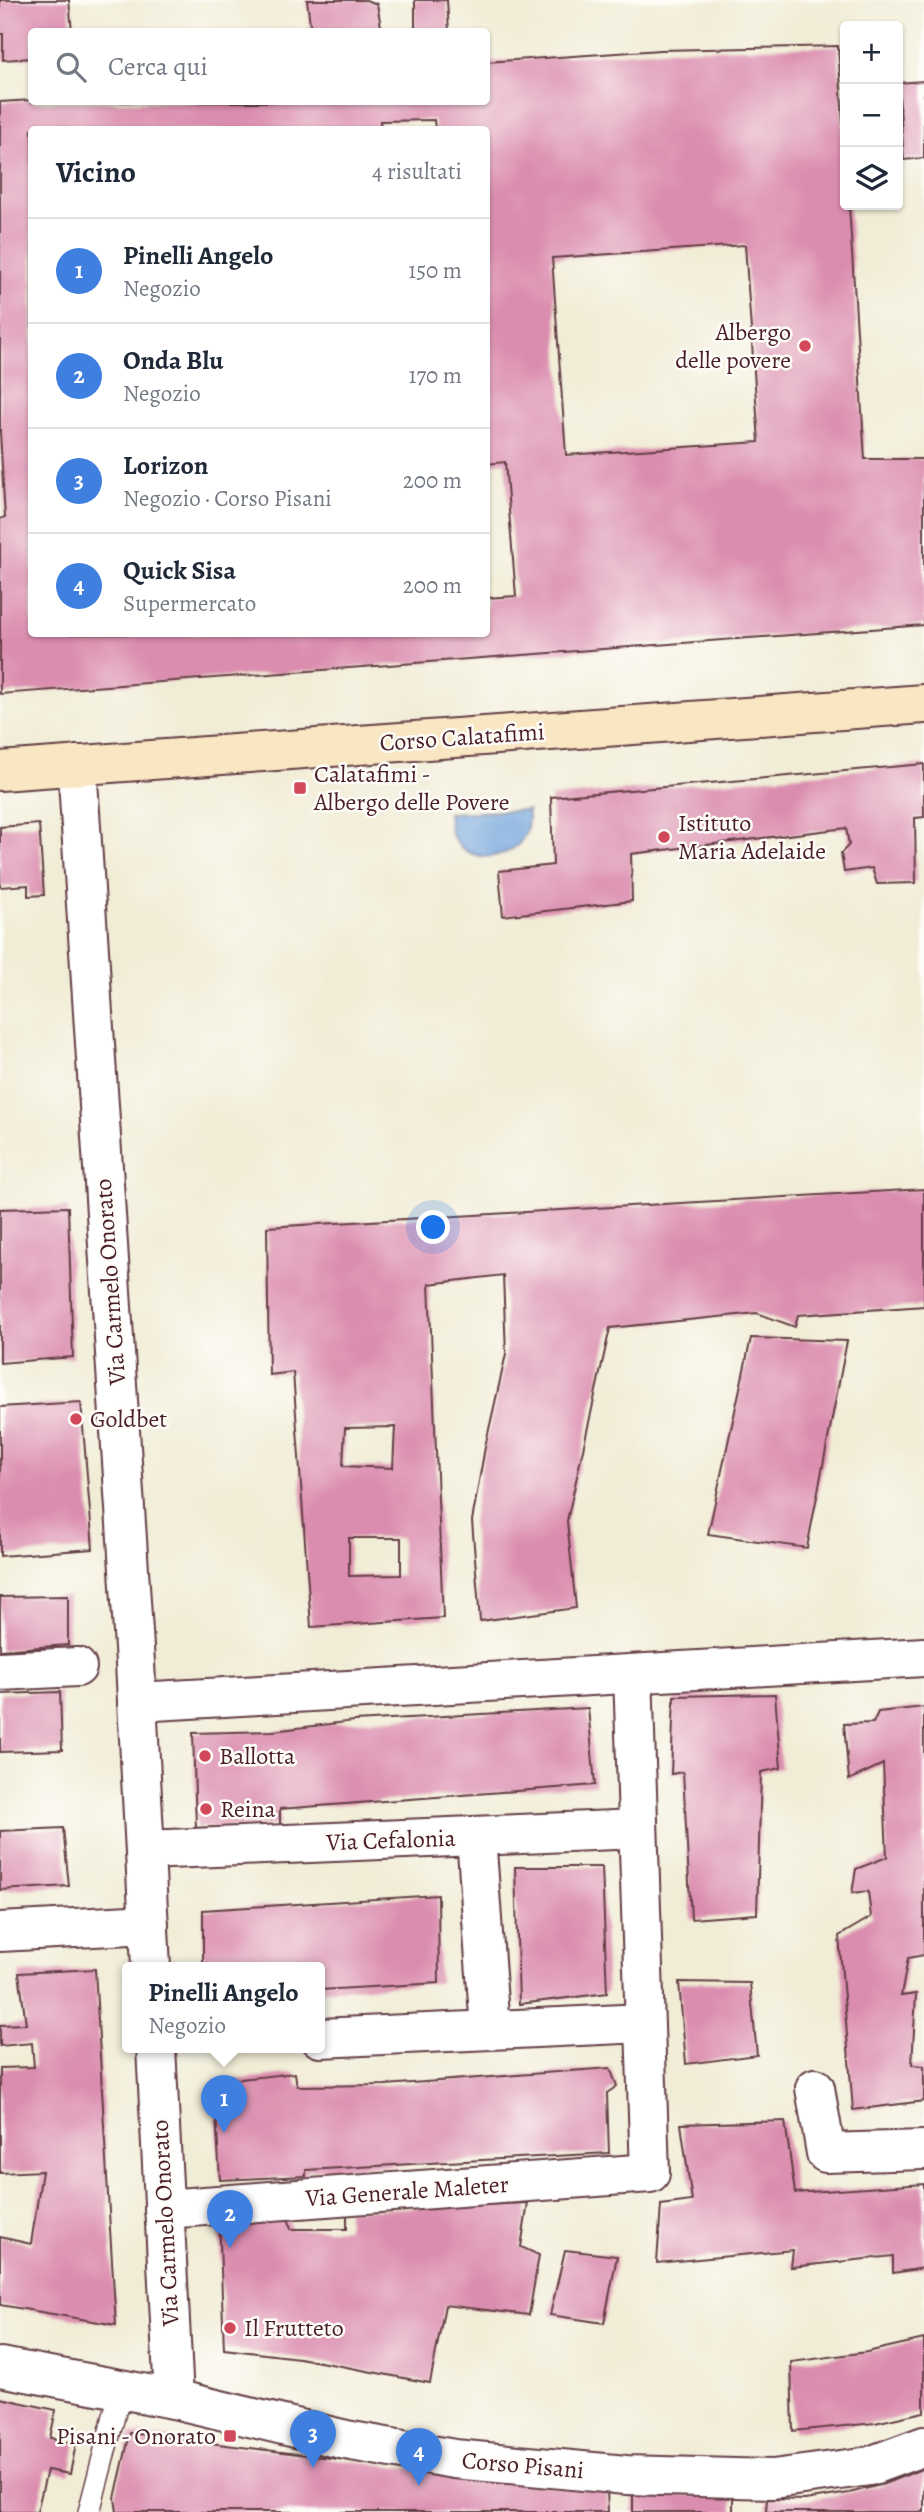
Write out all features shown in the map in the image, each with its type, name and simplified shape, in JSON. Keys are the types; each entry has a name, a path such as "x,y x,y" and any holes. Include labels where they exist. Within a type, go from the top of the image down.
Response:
{"main road":[{"name":"Corso Calatafimi","path":"0,771 924,704"}],"street":[{"name":"Via Carmelo Onorato","path":"77,765 137,1702 151,1962"},
{"path":"137,1702 924,1657"},
{"path":"0,1671 77,1667"},
{"path":"325,2038 644,2024 633,1674"},
{"name":"Via Cefalonia","path":"145,1850 638,1829"},
{"path":"476,1836 491,2031"},
{"path":"0,1931 149,1924"},
{"name":"Via Generale Maleter","path":"164,2209 650,2173 644,2024"},
{"name":"Via Carmelo Onorato","path":"156,2053 174,2399"},
{"path":"815,2088 826,2153 924,2150"},
{"name":"Corso Pisani","path":"0,2367 174,2399 346,2440 454,2459 626,2474 773,2479 870,2466 924,2445"}],"lane":[{"path":"89,2512 121,2389"}],"water":[{"path":"528,810 527,830 520,842 501,854 489,856 467,852 458,845 450,830 448,813"}],"building":[{"path":"0,0 69,0 72,28 28,28 28,58 3,60 3,34 0,34"},
{"path":"307,0 366,0 377,4 381,28 310,28"},
{"path":"415,0 447,0 449,28 415,28"},
{"name":"Albergo delle povere","path":"838,46 840,210 849,210 865,459 924,459 924,625 0,694 0,519 5,517 0,433 0,102 28,100 28,105 490,105 490,62 661,50","holes":["745,245 759,442 566,455 552,258"]},
{"path":"924,81 924,158 904,160 903,83"},
{"name":"Istituto Maria Adelaide","path":"924,764 924,817 915,818 916,883 877,884 872,868 844,872 841,853 849,845 846,828 631,854 632,901 503,916 499,871 553,865 551,797"},
{"path":"39,824 44,895 28,896 28,885 0,887 0,827"},
{"path":"924,1189 924,1306 798,1315 795,1327 757,1313 610,1328 567,1521 576,1608 480,1621 472,1521 506,1354 503,1275 429,1284 443,1618 311,1627 293,1372 269,1375 267,1227","holes":["395,1427 393,1468 343,1466 345,1428","349,1538 401,1538 401,1575 349,1576"]},
{"path":"68,1207 73,1357 0,1363 0,1209"},
{"path":"751,1338 847,1341 807,1548 708,1534"},
{"path":"81,1402 93,1549 0,1556 0,1407"},
{"path":"68,1596 68,1645 0,1650 0,1597"},
{"path":"60,1692 62,1750 0,1752 0,1694"},
{"path":"775,1694 781,1768 761,1772 757,1914 691,1919 683,1772 671,1774 674,1696"},
{"path":"924,1707 924,1955 908,1958 901,1996 916,1994 912,2065 924,2066 924,2101 853,2110 839,1936 871,1917 868,1891 852,1893 856,1869 887,1857 883,1764 849,1780 844,1724 873,1723 878,1712"},
{"path":"588,1708 595,1785 280,1809 280,1825 196,1828 193,1733 273,1731 354,1721"},
{"path":"63,1828 69,1886 0,1890 0,1831"},
{"path":"515,1867 602,1867 607,1993 519,2004"},
{"path":"438,1895 439,1983 325,1990 325,1962 203,1962 203,1910"},
{"path":"95,1969 116,2325 0,2305 0,2237 31,2244 42,2171 0,2173 0,2068 34,2067 32,2043 0,2046 0,2025 26,2024 19,1973"},
{"path":"679,1982 750,1983 757,2055 686,2064"},
{"path":"610,2068 617,2086 607,2093 609,2153 306,2170 306,2176 220,2180 214,2082 295,2073 297,2086 385,2085"},
{"path":"785,2121 795,2193 924,2184 924,2268 893,2273 893,2256 791,2267 793,2250 657,2263 661,2205 692,2201 681,2124"},
{"path":"528,2203 521,2247 539,2255 529,2315 445,2305 430,2383 299,2358 224,2349 219,2216 286,2208 291,2229 347,2229 347,2210"},
{"path":"565,2250 617,2256 604,2323 550,2315"},
{"path":"924,2339 924,2412 875,2423 793,2431 791,2362 867,2352"},
{"path":"0,2398 56,2410 50,2438 76,2444 70,2474 47,2470 37,2512 0,2512"},
{"path":"130,2433 585,2490 607,2490 608,2512 117,2512 115,2498"},
{"path":"924,2468 924,2512 766,2512 767,2499 805,2500 849,2493 884,2484"},
{"path":"633,2494 733,2497 733,2512 633,2512"}],"place":[{"name":"Albergo delle povere","path":"805,346"},
{"name":"Calatafimi - Albergo delle Povere","path":"300,788"},
{"name":"Istituto Maria Adelaide","path":"664,837"},
{"name":"Goldbet","path":"76,1419"},
{"name":"Ballotta","path":"205,1756"},
{"name":"Reina","path":"206,1809"},
{"name":"Pinelli Angelo","path":"224,2133"},
{"name":"Onda Blu","path":"230,2248"},
{"name":"Il Frutteto","path":"230,2328"},
{"name":"Pisani - Onorato","path":"230,2436"},
{"name":"Lorizon","path":"313,2468"},
{"name":"Quick Sisa","path":"419,2486"}]}
